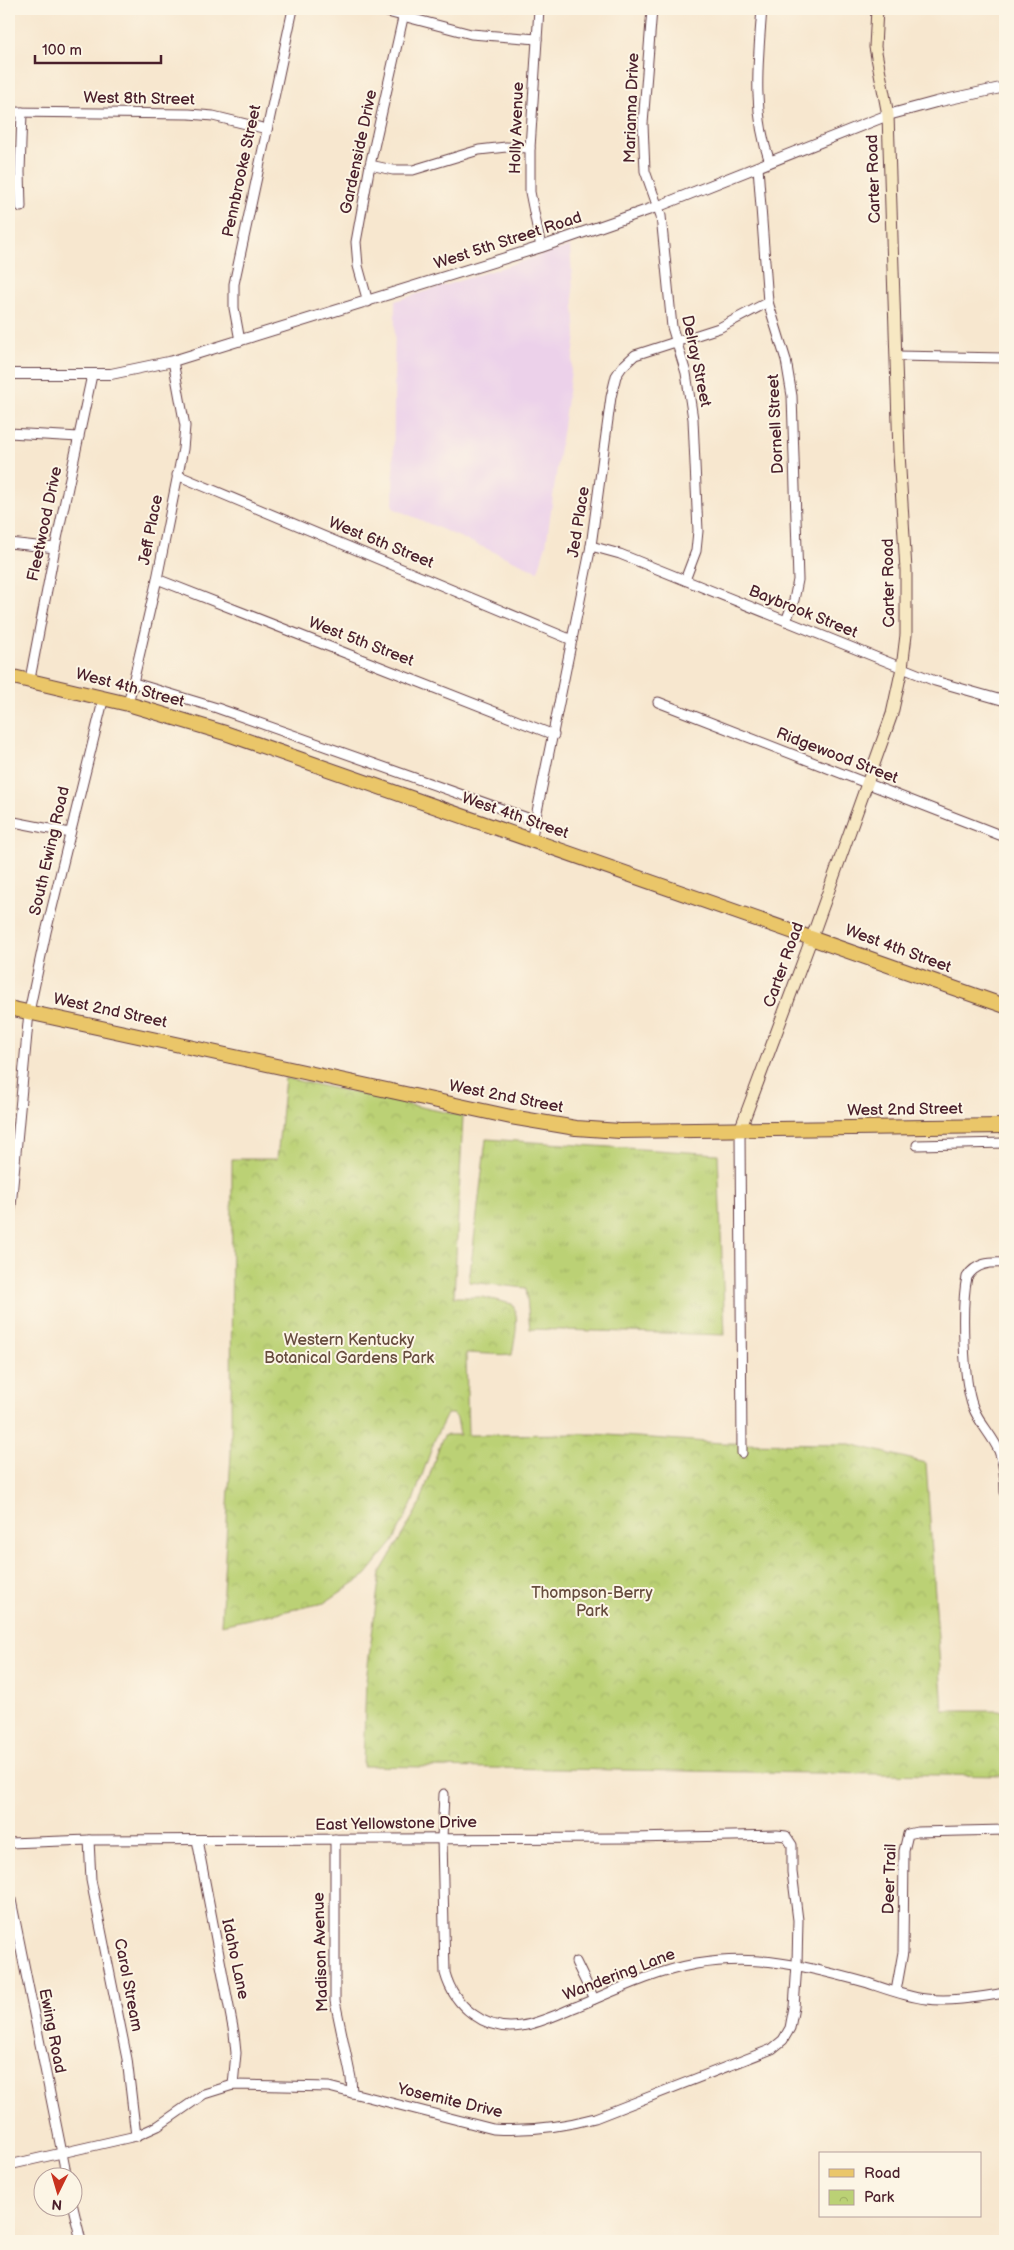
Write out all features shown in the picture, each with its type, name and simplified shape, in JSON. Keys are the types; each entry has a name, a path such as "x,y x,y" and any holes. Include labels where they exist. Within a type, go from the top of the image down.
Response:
{"main road":[{"name":"Carter Road","path":"740,1130 892,714 902,668 906,635 906,570 888,115 876,54 877,9"},
{"name":"West 4th Street","path":"9,676 104,697 225,733 1005,1006"},
{"name":"West 2nd Street","path":"9,1008 554,1125 620,1131 1005,1126"}],"street":[{"name":"Pennbrooke Street","path":"240,341 234,308 234,284 294,9"},
{"path":"376,9 405,12 471,34 537,38"},
{"name":"Holly Avenue","path":"539,9 530,148 530,192 541,247"},
{"name":"Marianna Drive","path":"652,9 643,148 645,171 650,189 659,206"},
{"path":"762,9 757,106 760,128 770,162"},
{"name":"Gardenside Drive","path":"368,302 358,266 356,242 370,165 405,12"},
{"name":"West 5th Street Road","path":"9,374 92,375 127,372 173,361 541,247 659,206 888,115 1005,87"},
{"name":"West 8th Street","path":"9,112 189,114 213,116 267,129"},
{"path":"21,207 22,112"},
{"path":"370,165 402,171 413,170 479,150 506,147 530,148"},
{"name":"Dornell Street","path":"758,167 768,302 786,360 792,396 798,580 786,621"},
{"name":"Delray Street","path":"659,206 672,328 691,396 697,505 696,551 685,580"},
{"name":"Jed Place","path":"531,840 591,546 611,397 616,376 622,367 635,355 719,328 768,302"},
{"path":"897,356 1005,358"},
{"name":"Jeff Place","path":"128,704 157,579 185,426 173,361"},
{"name":"Fleetwood Drive","path":"30,680 55,548 92,375"},
{"path":"9,433 80,437"},
{"name":"West 6th Street","path":"177,475 572,640"},
{"path":"9,543 55,548"},
{"name":"Baybrook Street","path":"591,546 620,554 935,681 1005,701"},
{"name":"West 5th Street","path":"157,579 554,734"},
{"name":"West 4th Street","path":"134,683 217,708 536,821"},
{"name":"South Ewing Road","path":"30,1012 70,833 104,697"},
{"name":"Ridgewood Street","path":"658,702 1005,837"},
{"path":"9,821 70,833"},
{"path":"9,1228 13,1128 30,1012"},
{"path":"951,1143 952,1127"},
{"path":"740,1130 742,1453"},
{"path":"916,1144 1005,1143"},
{"path":"1005,1263 994,1262 977,1266 967,1277 965,1350 968,1388 974,1410 998,1449 1005,1481 1005,1492"},
{"name":"Wandering Lane","path":"444,1794 442,1838 444,1962 448,1983 460,2002 477,2017 487,2022 510,2027 544,2020 658,1974 698,1963 752,1961 797,1964 924,1999 950,2001 1005,1993"},
{"name":"Deer Trail","path":"896,1991 904,1952 904,1851 908,1834 917,1832 1005,1830"},
{"name":"East Yellowstone Drive","path":"9,1843 88,1840 631,1838 770,1834 784,1836"},
{"name":"Yosemite Drive","path":"9,2165 136,2136 158,2126 204,2094 233,2085 317,2086 352,2093 493,2129 512,2130 574,2124 588,2120 772,2049 783,2040 790,2028 794,2007 797,1964 798,1920 792,1872 792,1845 790,1839 784,1836"},
{"name":"Carol Stream","path":"88,1840 91,1880 127,2059 136,2136"},
{"name":"Idaho Lane","path":"197,1840 234,2033 236,2053 233,2085"},
{"name":"Madison Avenue","path":"335,1840 335,2002 351,2078 352,2093"},
{"name":"Ewing Road","path":"9,1890 65,2168"},
{"path":"576,1962 594,1999"},
{"path":"75,2218 80,2241"}],"shaded area":[{"path":"570,246 576,336 546,545 538,571 393,508 395,301"}],"green space":[{"name":"Thompson-Berry Park","path":"285,1078 463,1116 454,1297 482,1297 512,1304 516,1315 512,1355 466,1353 468,1435 594,1434 722,1443 851,1444 926,1463 943,1711 1005,1711 1005,1776 363,1766 366,1680 380,1573 420,1504 441,1441 445,1435 460,1435 457,1418 453,1414 447,1414 436,1436 413,1501 393,1542 366,1575 324,1603 221,1625 231,1454 232,1159 277,1159"},
{"path":"486,1139 718,1154 725,1335 530,1329 526,1288 469,1282"}],"park label":[{"name":"Western Kentucky Botanical Gardens Park","path":"349,1349"}]}
